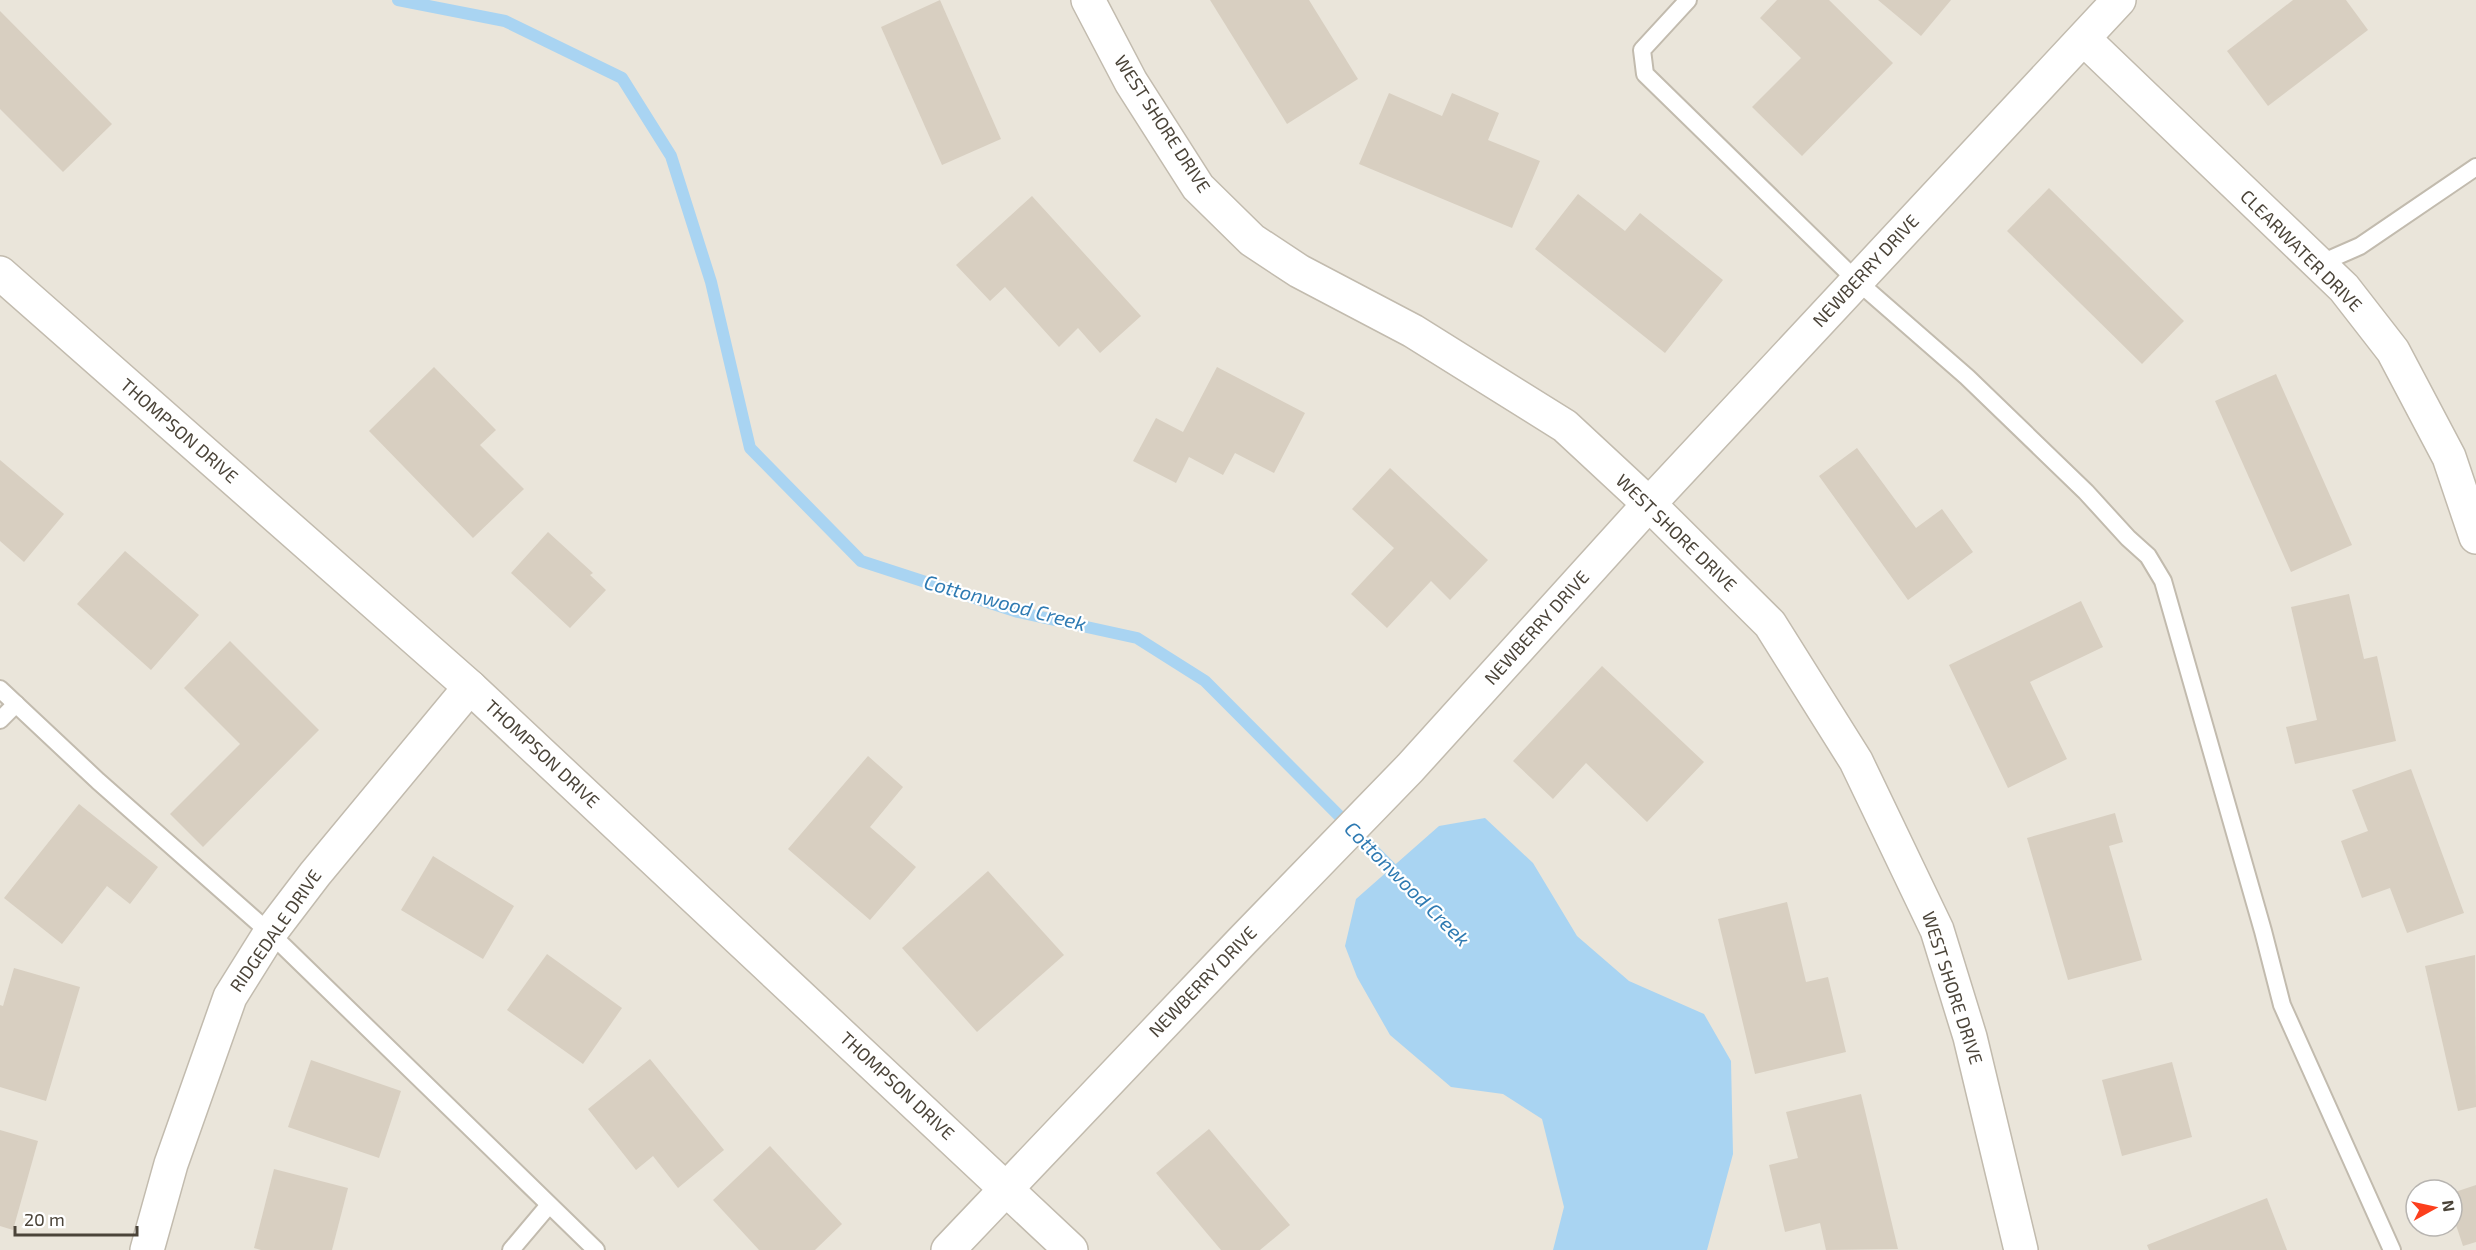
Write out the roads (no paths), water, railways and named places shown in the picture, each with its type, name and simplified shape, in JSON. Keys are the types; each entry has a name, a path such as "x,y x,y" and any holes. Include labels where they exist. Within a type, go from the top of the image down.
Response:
{"street":[{"name":"WEST SHORE DRIVE","path":"1088,0 1131,82 1198,187 1252,240 1299,271 1413,331 1565,426 1770,624 1856,761 1938,930 1970,1037 2021,1250"},
{"name":"NEWBERRY DRIVE","path":"948,1250 1242,940 1410,768 1648,504 2119,0"},
{"name":"CLEARWATER DRIVE","path":"2084,39 2344,288 2393,351 2449,457 2476,537"},
{"name":"THOMPSON DRIVE","path":"0,273 470,687 1071,1250"},
{"name":"RIDGEDALE DRIVE","path":"147,1250 171,1164 230,997 270,933 315,874 470,687"}],"lane":[{"path":"1688,0 1642,50 1645,74 1857,281 1966,377 2086,492 2128,538 2148,556 2163,581 2282,1005 2392,1250"},
{"path":"2319,264 2360,246 2476,167"},
{"path":"0,688 98,782 270,933 596,1250"},
{"path":"0,720 16,704"},
{"path":"511,1250 549,1205"}],"water":[{"path":"1485,818 1533,863 1577,936 1629,981 1704,1014 1731,1061 1733,1154 1707,1250 1553,1250 1564,1207 1542,1119 1503,1094 1451,1087 1390,1035 1357,977 1345,946 1356,899 1439,826"}],"waterway":[{"name":"Cottonwood Creek","path":"398,0 505,21 622,78 671,156 711,282 750,448 861,561 1018,612 1137,638 1205,681 1402,879"}]}
